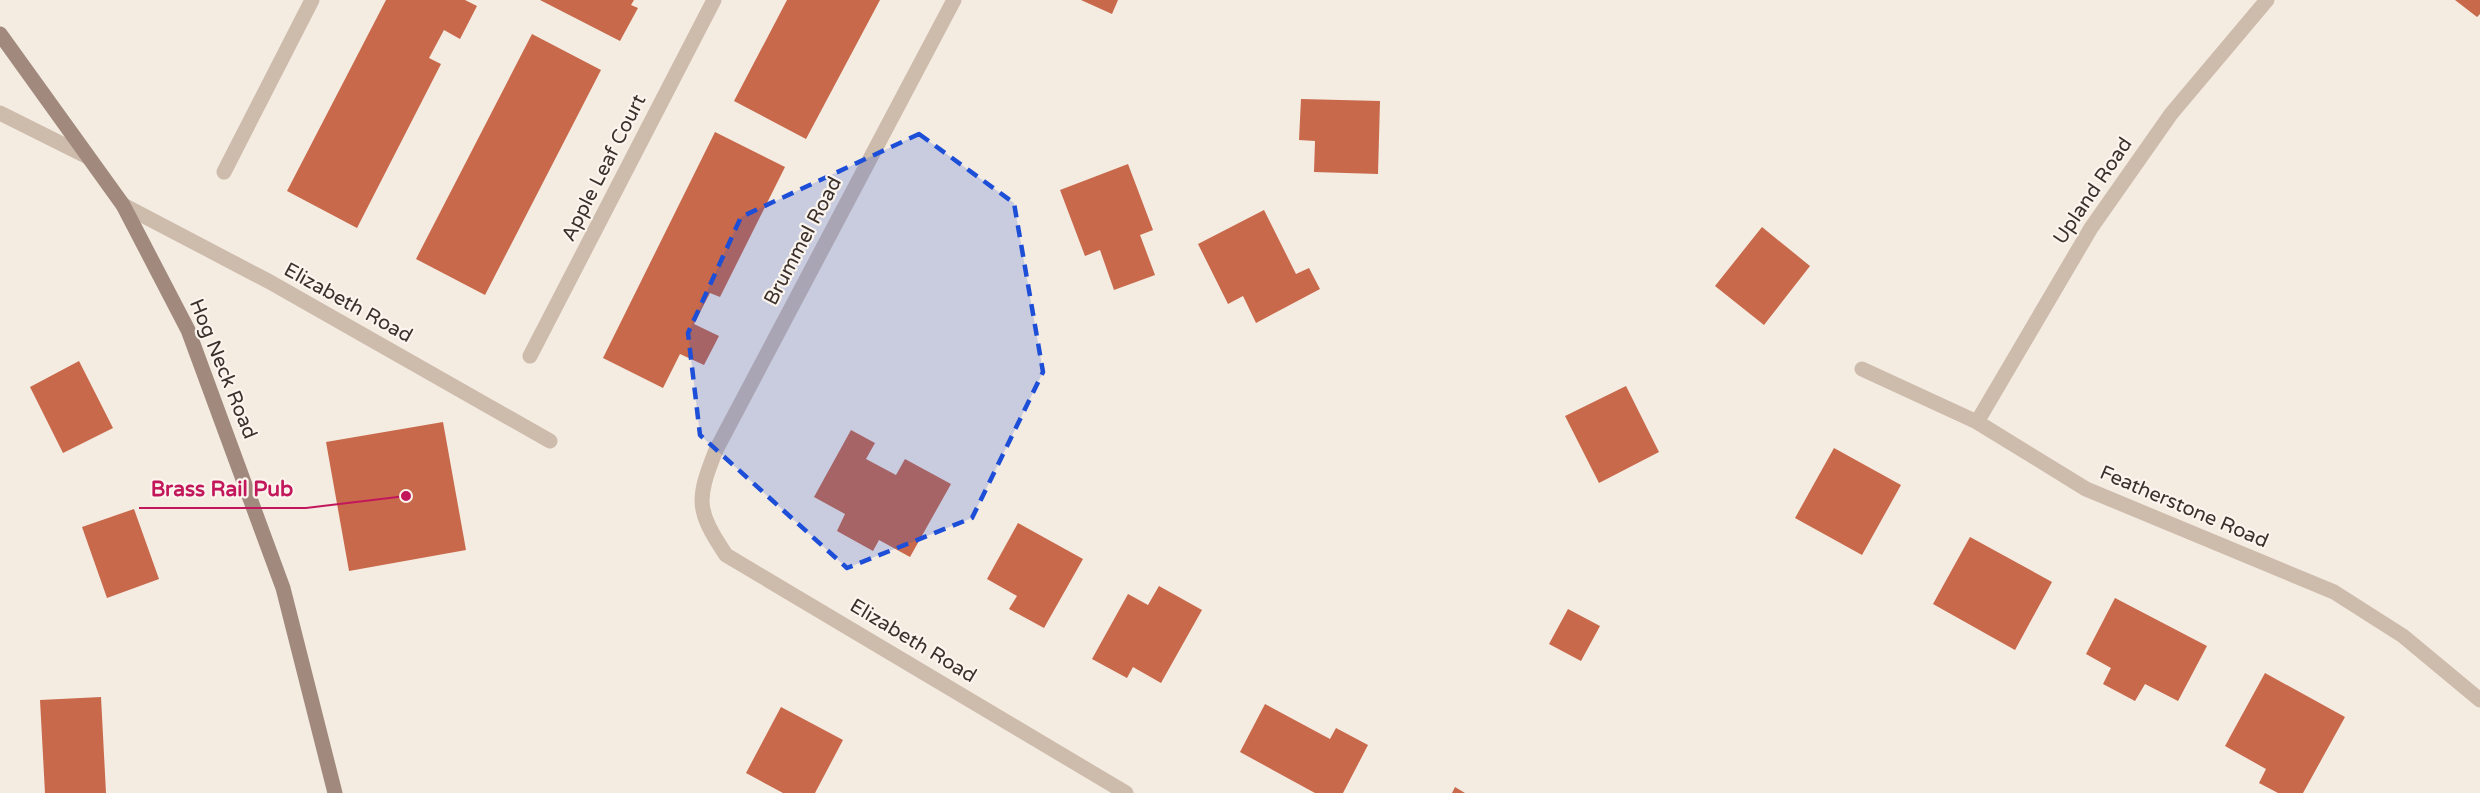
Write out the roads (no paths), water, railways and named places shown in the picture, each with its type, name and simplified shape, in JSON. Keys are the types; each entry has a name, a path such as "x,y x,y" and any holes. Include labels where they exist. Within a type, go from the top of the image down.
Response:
{"main road":[{"name":"Hog Neck Road","path":"0,34 123,205 188,330 283,588 335,793"}],"street":[{"path":"224,172 312,0"},
{"name":"Apple Leaf Court","path":"530,356 714,0"},
{"name":"Brummel Road","path":"702,506 703,482 716,450 954,0"},
{"name":"Upland Road","path":"1977,422 2091,228 2171,114 2267,0"},
{"path":"0,113 88,157"},
{"name":"Elizabeth Road","path":"123,205 270,282 550,441"},
{"name":"Featherstone Road","path":"1862,369 1977,422 2086,489 2334,592 2403,636 2480,700"},
{"name":"Elizabeth Road","path":"702,506 707,527 726,555 1125,793"}],"place":[{"name":"Brass Rail Pub","path":"406,496"}]}
